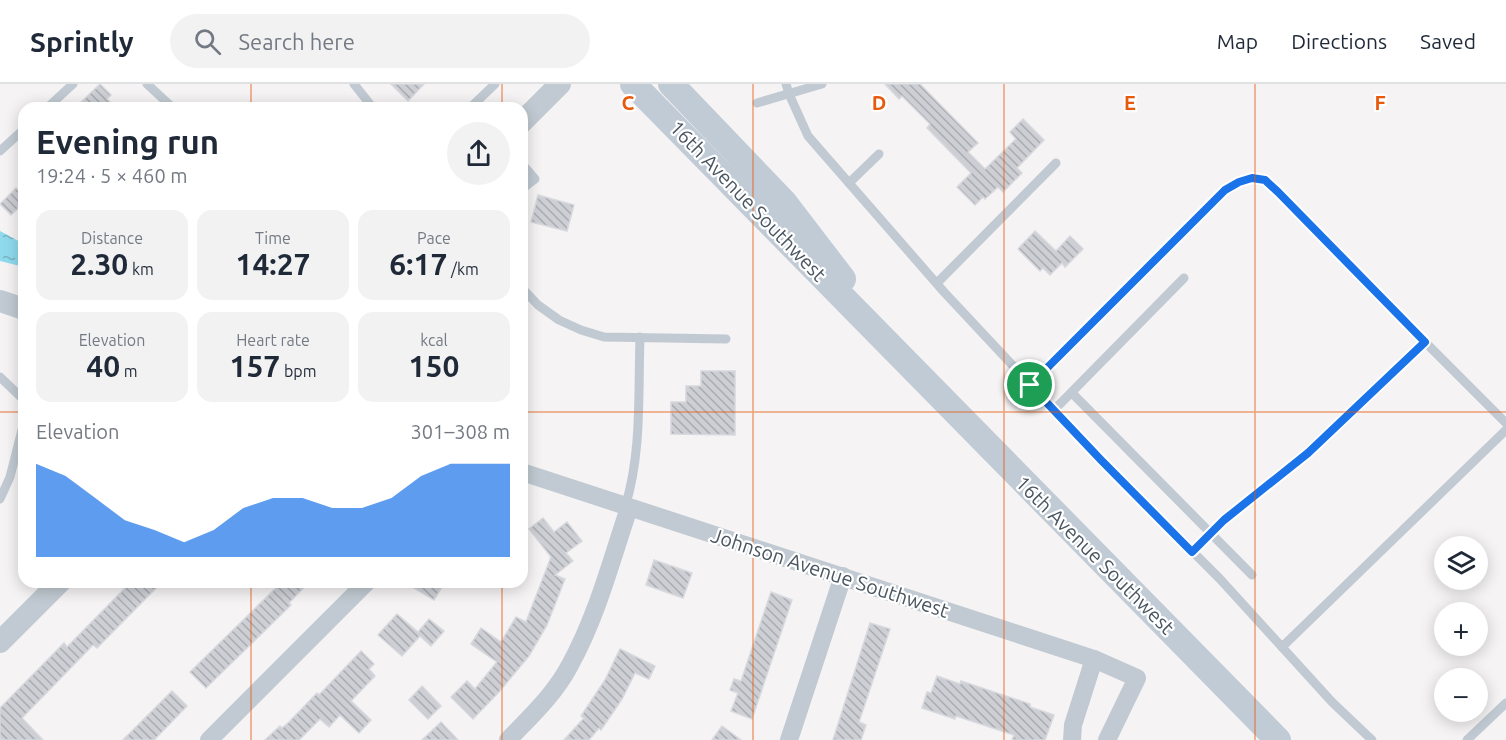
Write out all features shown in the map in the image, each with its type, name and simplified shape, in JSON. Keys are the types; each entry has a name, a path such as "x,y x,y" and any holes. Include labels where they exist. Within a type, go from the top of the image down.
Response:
{"main road":[{"name":"16th Avenue Southwest","path":"633,84 1278,740"},
{"name":"16th Avenue Southwest","path":"671,84 784,202 913,369"}],"street":[{"path":"528,116 560,84"},
{"path":"0,301 18,307"},
{"name":"Johnson Avenue Southwest","path":"528,474 1094,659 1137,678 1107,740"},
{"path":"508,740 538,710 570,667 592,617 627,508"},
{"path":"789,740 843,576"},
{"path":"0,642 54,588"},
{"path":"209,740 361,588"},
{"path":"1072,740 1073,725 1094,659"}],"lane":[{"path":"54,102 73,84"},
{"path":"147,84 166,102"},
{"path":"354,84 368,102"},
{"path":"786,84 808,136 937,284 1054,411 1192,552 1332,702 1372,740"},
{"path":"757,103 822,84"},
{"path":"475,102 489,86"},
{"path":"0,151 18,134"},
{"path":"849,183 879,154"},
{"path":"937,284 1056,164"},
{"path":"528,170 536,179 528,185"},
{"path":"1030,385 1225,190 1252,178 1265,180 1278,192 1506,423"},
{"path":"1054,411 1184,278"},
{"path":"528,294 559,320 604,337 726,339"},
{"path":"627,508 636,462 640,337"},
{"path":"1192,552 1224,520 1308,453 1425,342"},
{"path":"0,377 18,394"},
{"path":"1072,393 1252,575"},
{"path":"1282,647 1506,430"},
{"path":"0,499 3,487 10,477 18,446"},
{"path":"1467,740 1506,702"}],"water":[{"path":"0,231 18,241 18,266 0,261"}],"building":[{"path":"100,84 111,95 107,99 110,102 81,102"},
{"path":"391,84 424,84 408,101"},
{"path":"885,84 920,84 978,143 968,152 985,169 1016,139 1010,132 1023,119 1044,140 1017,168 1022,173 1003,192 998,187 975,205 957,187 971,173 927,128 930,124 902,96 899,99"},
{"path":"16,188 18,190 18,209 11,215 0,204"},
{"path":"538,195 574,205 567,231 531,222"},
{"path":"1035,231 1056,251 1070,236 1083,249 1065,267 1062,263 1050,275 1043,268 1040,271 1018,249"},
{"path":"701,371 735,371 735,435 671,434 671,402 686,402 686,386 701,386"},
{"path":"543,518 554,532 567,522 582,541 566,553 573,561 555,575 565,579 547,625 529,656 473,719 451,697 467,681 475,689 497,662 471,644 481,628 501,642 516,617 526,622 551,557 529,529"},
{"path":"654,560 692,573 683,598 646,585"},
{"path":"125,588 156,588 97,648 93,645 22,718 43,740 0,740 0,708 64,643 67,647"},
{"path":"276,588 303,588 289,603 291,605 206,688 190,672"},
{"path":"414,588 441,588 434,600"},
{"path":"771,592 792,600 752,719 731,711 738,693 730,690 734,679 741,681"},
{"path":"397,614 418,632 429,619 444,631 431,646 420,636 402,656 378,635"},
{"path":"870,623 890,629 859,722 866,725 861,740 833,740"},
{"path":"620,649 655,666 649,679 635,673 622,699 601,730 599,728 589,740 564,740 584,718 581,716 605,680"},
{"path":"361,651 374,664 369,669 375,676 351,701 371,720 359,733 340,715 329,727 320,719 299,740 265,740 280,726 282,728 289,722 317,693 319,695"},
{"path":"937,676 960,684 961,681 1030,704 1030,707 1054,715 1045,740 1012,740 1014,735 956,716 955,719 922,708 927,692 931,693"},
{"path":"422,686 441,706 428,719 409,700"},
{"path":"172,691 187,706 154,740 123,740"},
{"path":"441,722 458,740 422,740"},
{"path":"722,726 741,740 712,740"}],"route":[{"path":"1252,178 1265,180 1278,192 1425,342 1308,453 1224,520 1192,552 1030,385 1225,190 1252,178"}]}
